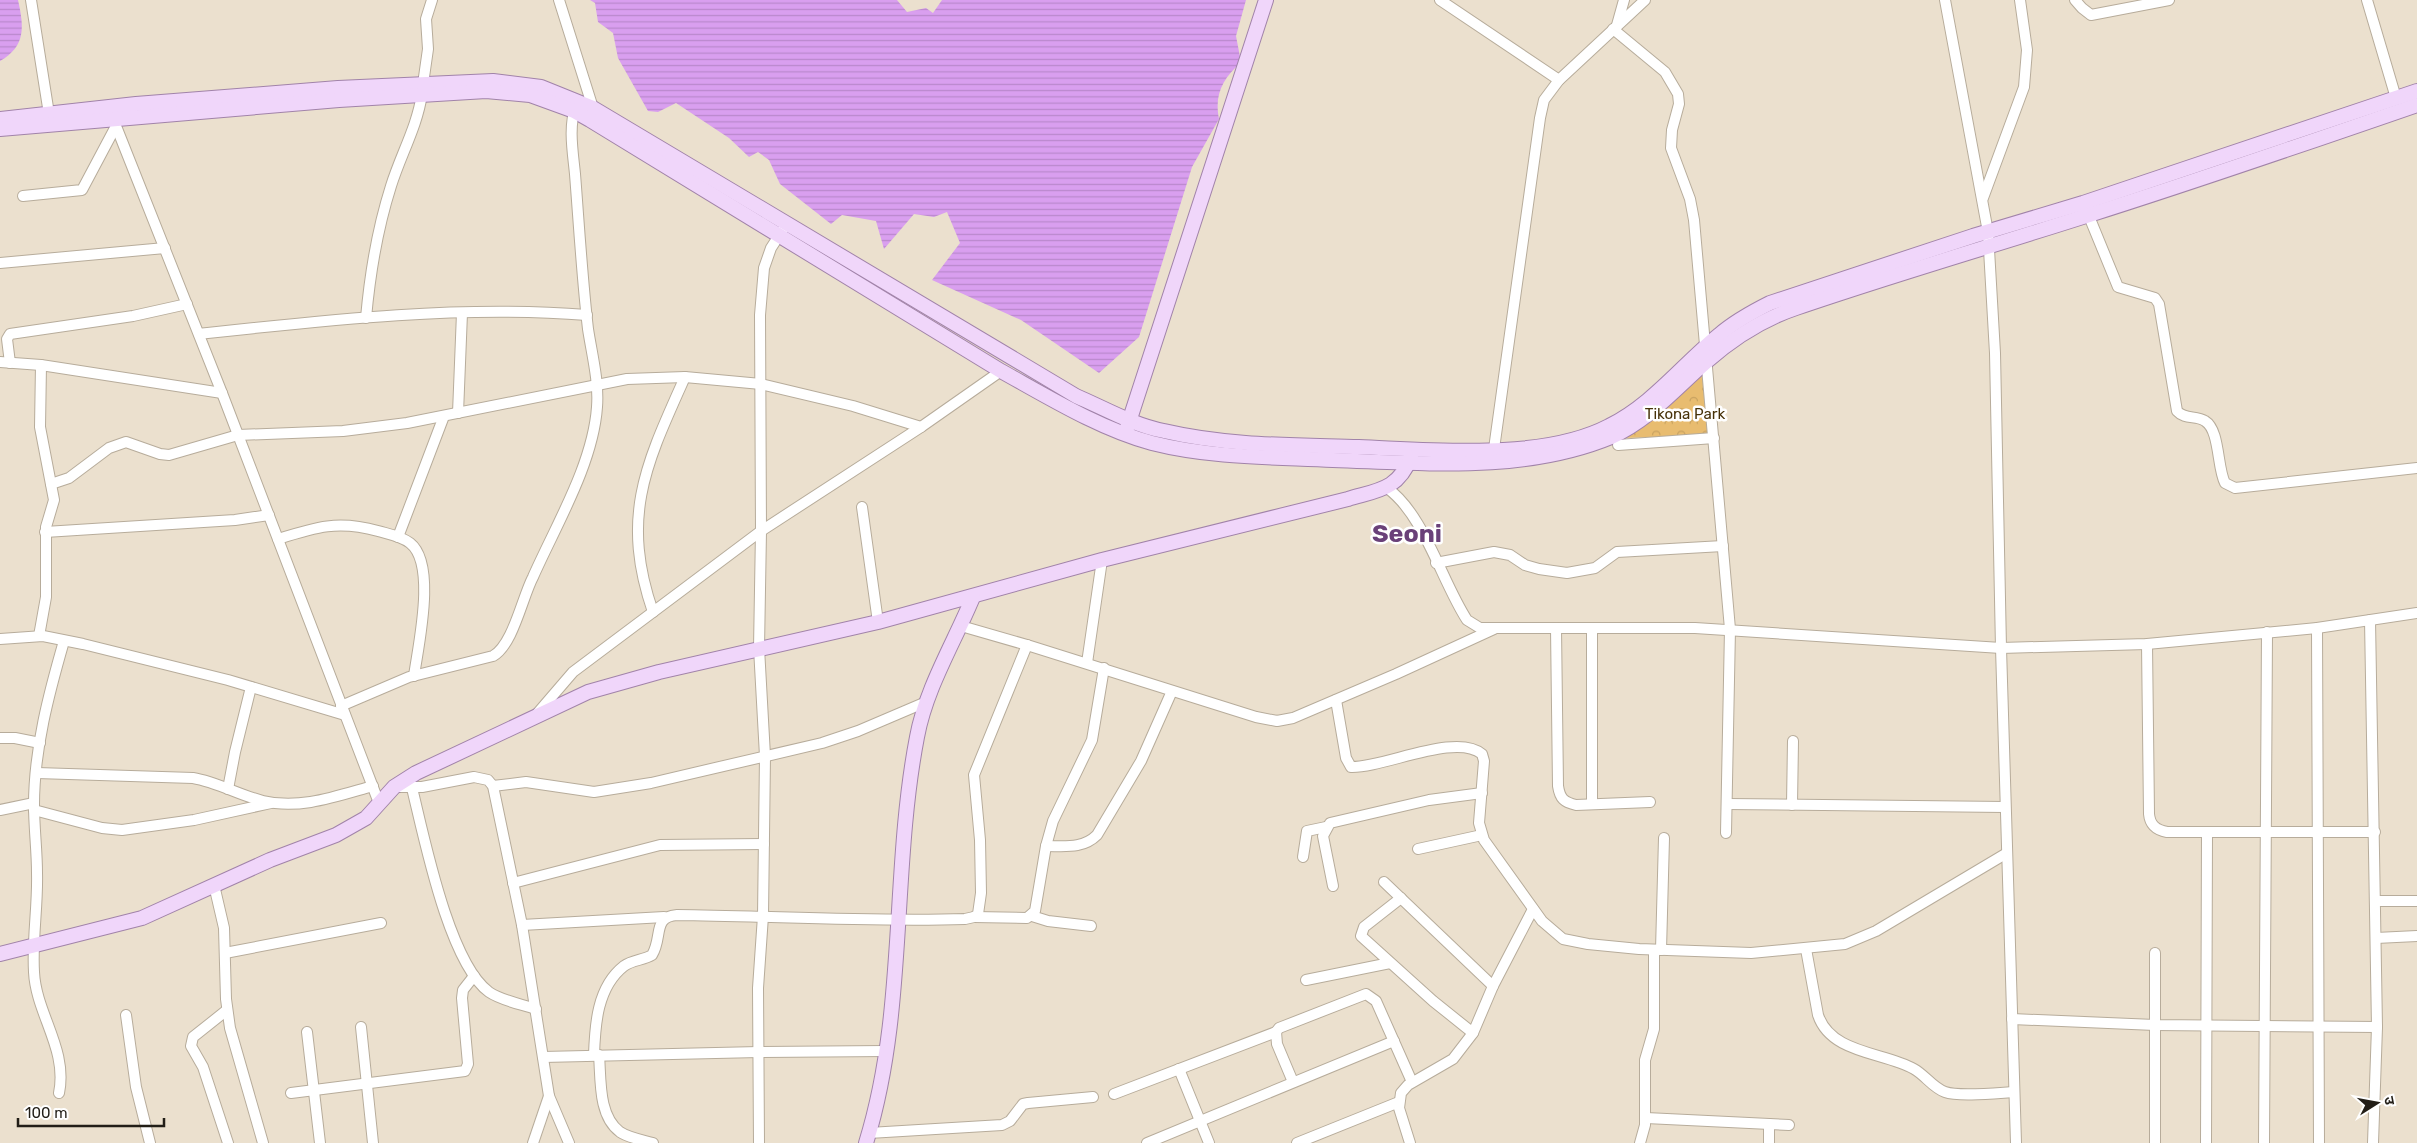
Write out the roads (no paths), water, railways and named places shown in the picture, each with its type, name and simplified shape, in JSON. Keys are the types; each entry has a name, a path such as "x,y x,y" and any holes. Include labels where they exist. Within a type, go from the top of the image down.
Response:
{"main road":[{"path":"1125,433 1266,0"},
{"path":"0,130 323,89 423,89 493,81 541,86 783,229 1076,396 1130,420 1161,431 1229,443 1414,449 1493,455 1540,456 1573,450 1609,437 1644,418 1707,361 1741,335 1793,309 1988,246 2417,90"},
{"path":"783,229 1001,371 1061,404 1125,433 1150,442 1219,454 1408,464 1493,455 1556,444 1608,427 1656,393 1706,346 1745,316 1770,303 1988,232 2086,209 2417,105"},
{"path":"0,119 48,114 114,117"},
{"path":"0,954 142,918 270,860 336,835 366,818 394,787 416,773 588,692 759,648 878,622 1102,560 1388,488 1397,482 1408,464 1414,449"},
{"path":"868,1138 887,1052 893,1004 908,789 917,736 926,702 973,597"}],"street":[{"path":"31,0 48,114"},
{"path":"366,318 372,257 392,183 416,123 423,89 428,48 426,19 432,0"},
{"path":"559,0 591,114"},
{"path":"1440,0 1559,80"},
{"path":"1615,27 1624,0"},
{"path":"1493,455 1544,100 1559,80 1645,0"},
{"path":"1945,0 1988,232 1995,353 2001,648 2016,1143"},
{"path":"1982,200 2024,87 2027,50 2020,0"},
{"path":"2075,0 2091,15 2169,0"},
{"path":"2367,0 2396,98"},
{"path":"1615,27 1660,66 1678,94 1679,104 1672,130 1671,148 1690,199 1694,220 1730,629 1726,833"},
{"path":"0,639 39,636 64,640 343,710 414,676 492,656 500,652 507,642 526,591 574,487 591,441 597,408 597,386 587,315 572,139 576,106"},
{"path":"24,196 82,190 88,182 114,117"},
{"path":"114,117 380,803"},
{"path":"2086,209 2118,287 2155,298 2159,304 2177,411 2182,417 2200,419 2209,424 2214,433 2226,483 2235,488 2417,468"},
{"path":"760,1143 758,988 763,916 765,756 759,648 761,531 760,315 764,268 783,229"},
{"path":"0,263 165,248"},
{"path":"187,304 133,316 4,336 6,342 5,363 41,366 222,393"},
{"path":"199,334 366,318 462,313 587,315"},
{"path":"458,413 462,313"},
{"path":"39,636 46,597 45,532 54,500 40,427 41,366"},
{"path":"536,715 573,672 761,531 921,427 1001,371"},
{"path":"51,484 69,478 118,443 132,443 160,454 169,455 238,435 343,431 444,416 627,379 685,377 761,384 853,406 921,427"},
{"path":"653,612 640,567 638,532 641,497 652,451 685,377"},
{"path":"398,537 444,416"},
{"path":"1618,445 1714,438"},
{"path":"1388,488 1398,495 1410,512 1467,620 1480,628 1730,629 2001,648 2147,644 2318,628 2417,612"},
{"path":"862,507 878,622"},
{"path":"45,532 235,520 269,515"},
{"path":"278,539 314,527 340,524 356,525 398,537 414,548 424,576 424,607 414,676"},
{"path":"1436,562 1494,552 1510,555 1539,569 1567,573 1594,568 1617,552 1723,546"},
{"path":"1086,663 1102,560"},
{"path":"2370,620 2377,1027 2373,1143"},
{"path":"960,626 1027,644 1256,717 1277,721 1293,718 1336,700 1496,628"},
{"path":"1556,628 1559,792 1561,798 1569,803 1650,802"},
{"path":"1592,628 1592,804"},
{"path":"2318,628 2319,1143"},
{"path":"2264,1143 2267,632"},
{"path":"60,1093 62,1072 60,1061 40,1002 34,973 37,874 34,807 40,742 50,690 64,640"},
{"path":"974,917 978,914 981,893 980,840 974,775 1027,644"},
{"path":"2147,644 2150,819 2153,826 2162,831 2266,833 2375,832"},
{"path":"1032,916 1038,903 1046,846 1053,821 1092,740 1104,668"},
{"path":"228,789 234,752 251,687"},
{"path":"1046,846 1078,846 1086,844 1097,835 1141,761 1172,691"},
{"path":"1336,700 1346,758 1351,767 1450,748 1470,748 1482,754 1484,760 1479,823 1482,835 1489,849 1553,932 1564,938 1588,944 1658,950 1751,954 1845,944 1860,939 2007,852"},
{"path":"493,786 526,782 574,791 616,790 822,743 849,734 926,702"},
{"path":"0,738 40,742"},
{"path":"1792,805 1793,742"},
{"path":"37,773 193,778 273,803"},
{"path":"394,787 412,788 474,777 488,780 493,786 522,925 549,1096 568,1143"},
{"path":"0,810 34,807 102,828 122,830 194,820 273,803 313,802 373,786"},
{"path":"412,788 444,906 462,954 474,976 482,986 495,996 536,1009"},
{"path":"1333,886 1323,836 1326,827 1330,823 1435,799 1482,793"},
{"path":"1727,804 2006,807"},
{"path":"1303,857 1307,832 1326,827"},
{"path":"2206,1143 2207,832"},
{"path":"1418,849 1482,835"},
{"path":"1640,1143 1646,1118 1644,1060 1654,1029 1664,838"},
{"path":"513,883 660,845 764,844"},
{"path":"1384,882 1493,986"},
{"path":"214,885 224,928 227,1010 263,1143"},
{"path":"1401,898 1361,931 1364,941 1473,1033"},
{"path":"2376,901 2417,901"},
{"path":"1408,1142 1401,1120 1400,1093 1412,1082 1453,1059 1473,1033 1493,986 1534,909"},
{"path":"522,925 677,915 898,921 974,917 1020,918 1032,916 1048,921 1091,926"},
{"path":"653,1143 626,1135 611,1122 603,1102 595,1025 604,994 616,975 625,965 652,955 658,941 661,920 664,917"},
{"path":"225,953 381,923"},
{"path":"2376,938 2417,936"},
{"path":"1806,949 1820,1023 1831,1035 1869,1054 1915,1070 1945,1092 2014,1092"},
{"path":"2155,953 2155,1143"},
{"path":"1306,980 1390,963"},
{"path":"290,1093 465,1071 468,1064 462,998 463,990 474,976"},
{"path":"1114,1094 1276,1032 1295,1022 1366,994 1376,1001 1412,1082"},
{"path":"227,1010 193,1037 191,1046 203,1067 228,1143"},
{"path":"126,1015 136,1087 150,1143"},
{"path":"2012,1018 2155,1025 2377,1027"},
{"path":"361,1027 373,1143"},
{"path":"307,1032 320,1143"},
{"path":"1276,1032 1277,1044 1293,1082"},
{"path":"1147,1143 1394,1041"},
{"path":"543,1057 759,1052 887,1052"},
{"path":"1179,1069 1209,1143"},
{"path":"533,1143 549,1096"},
{"path":"868,1138 988,1127 1010,1121 1023,1104 1093,1097"},
{"path":"1297,1143 1399,1102"},
{"path":"1646,1118 1789,1125"},
{"path":"1769,1143 1770,1124"}],"district":[{"name":"Seoni","path":"1407,533"}],"park label":[{"name":"Tikona Park","path":"1685,414"}]}
